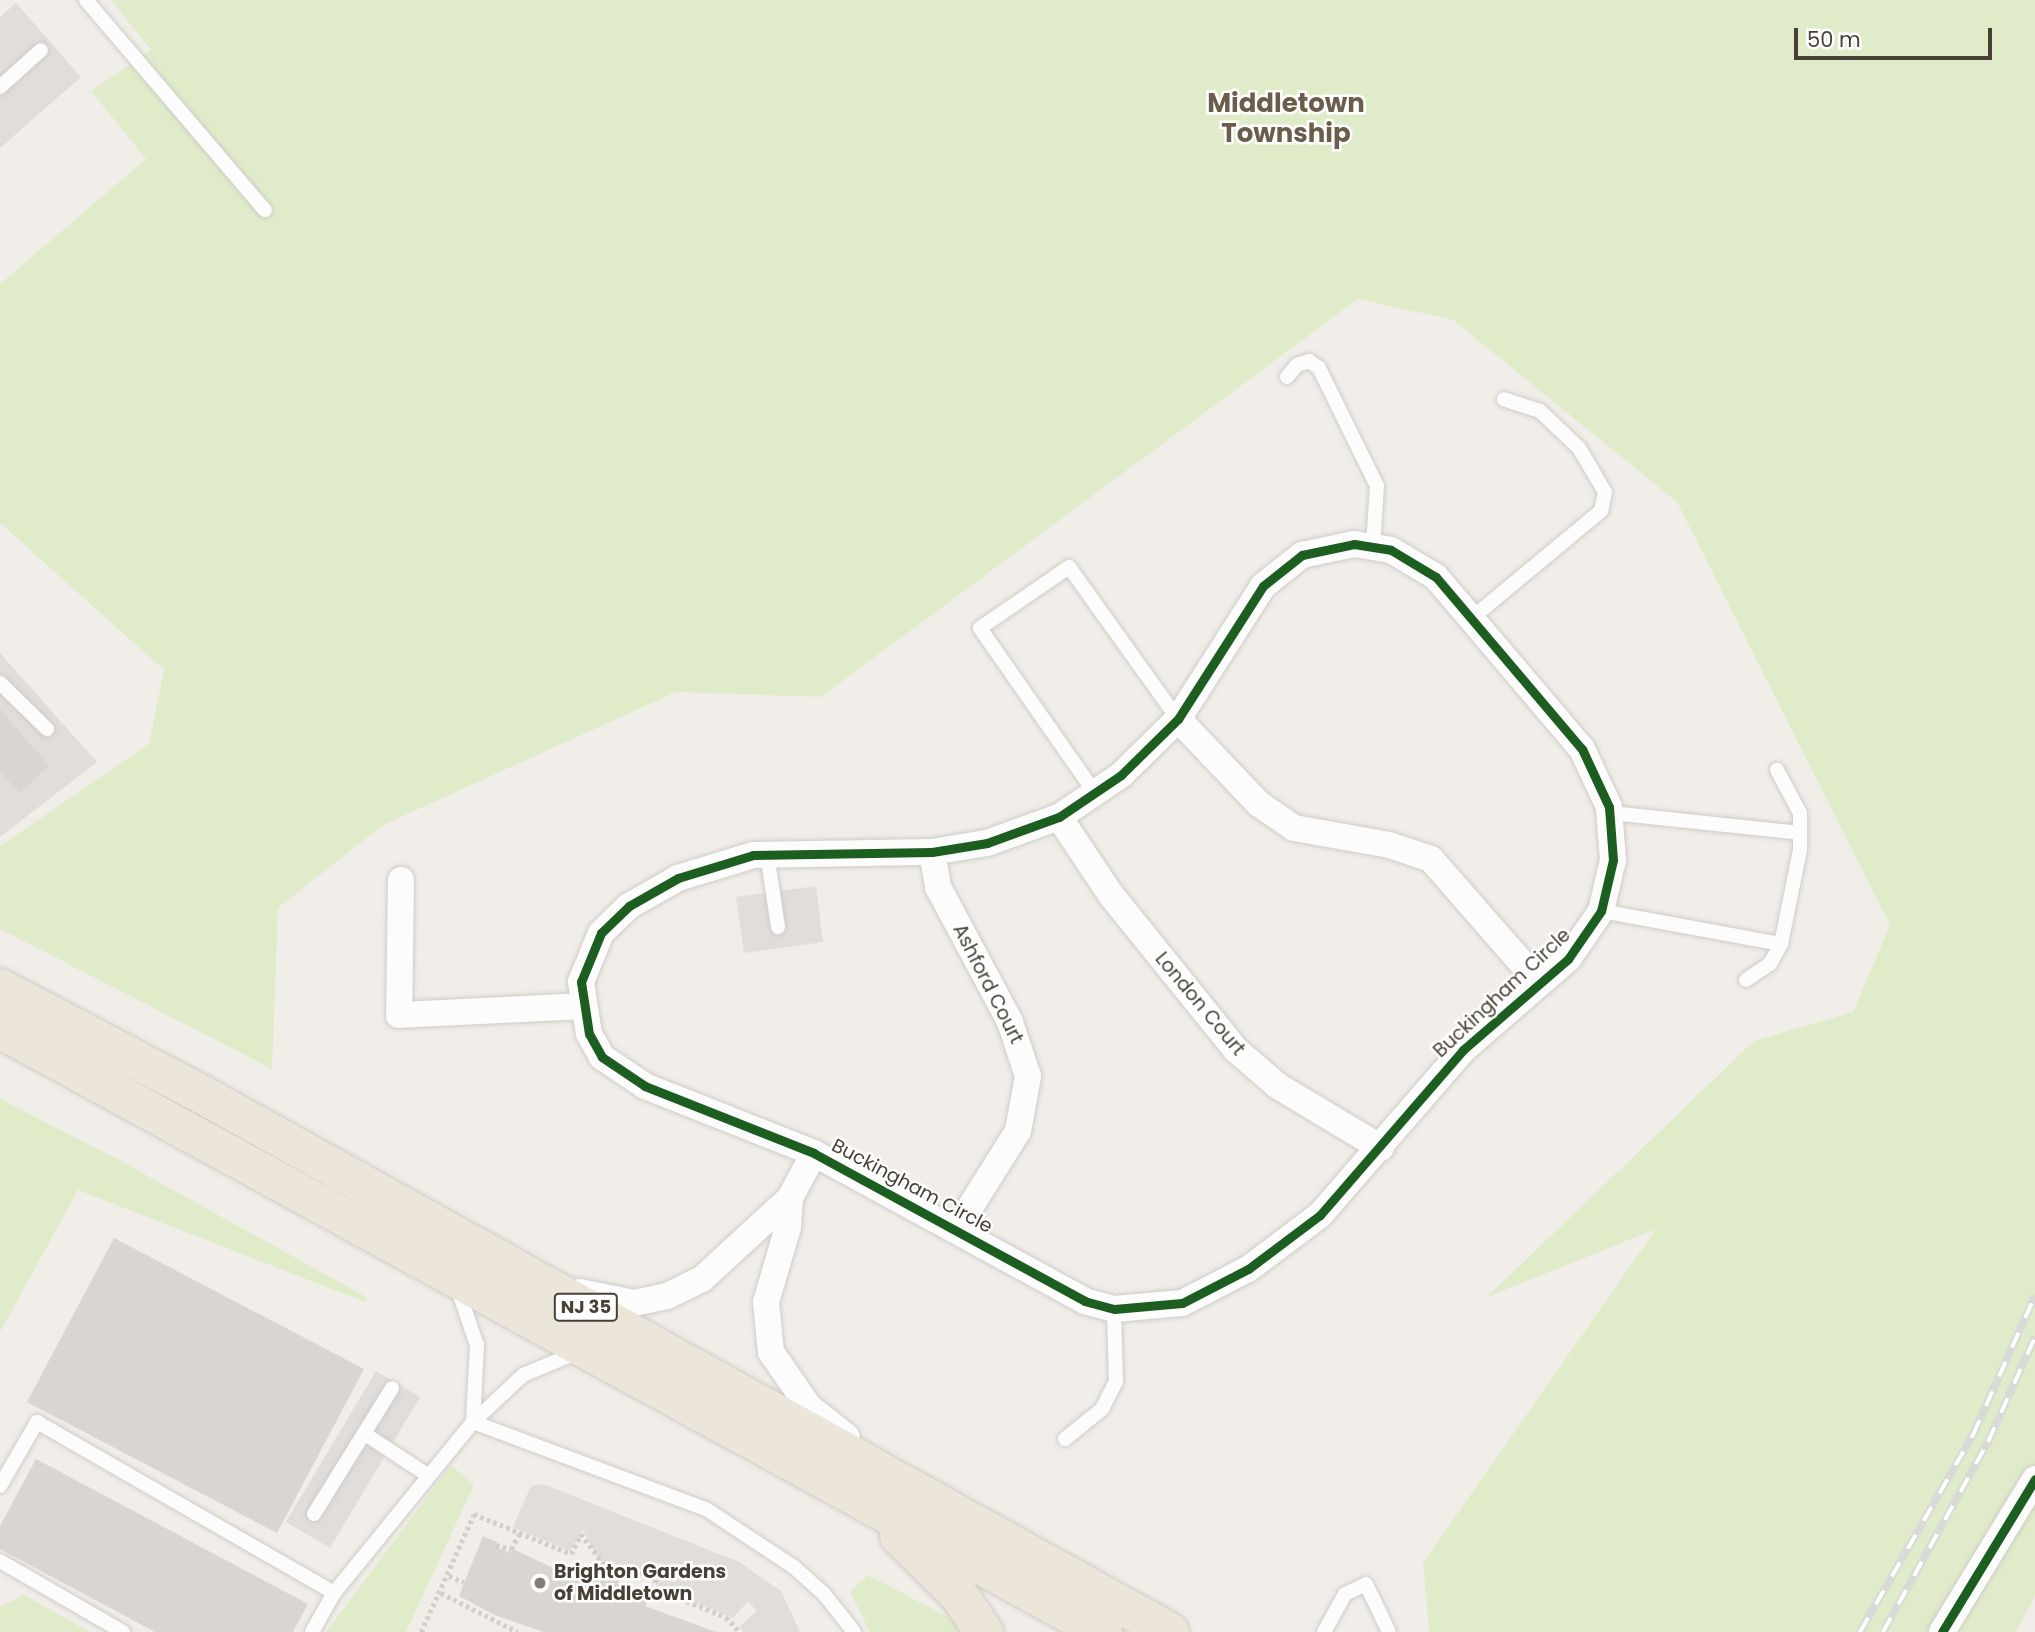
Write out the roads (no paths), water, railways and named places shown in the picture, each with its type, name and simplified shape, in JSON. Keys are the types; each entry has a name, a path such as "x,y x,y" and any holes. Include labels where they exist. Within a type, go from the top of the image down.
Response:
{"highway":[{"name":"NJ 35","path":"0,988 519,1270 1170,1632"},
{"name":"NJ 35","path":"0,1029 589,1348 1103,1632"},
{"path":"838,1486 922,1555 984,1632"}],"street":[{"name":"Buckingham Circle","path":"1326,546 1373,546 1412,559 1472,618 1581,749 1611,813 1613,860 1601,911 1568,960 1462,1050 1381,1148 1320,1215 1248,1269 1182,1303 1114,1309 1057,1287 957,1228 814,1153 619,1072 589,1034 582,1006 587,958 613,918 678,878 767,853 932,852 987,843 1059,817 1147,752 1178,719 1251,600 1284,566 1326,546"},
{"path":"1178,719 1273,817 1321,836 1389,845 1431,859 1539,983"},
{"name":"London Court","path":"1059,817 1111,895 1237,1050 1278,1086 1381,1148"},
{"name":"Ashford Court","path":"932,852 938,887 1010,1022 1028,1076 1018,1131 957,1228"},
{"path":"401,880 399,1015 582,1006"},
{"name":"Buckingham Circle","path":"519,1270 609,1301 667,1296 732,1257 790,1198 814,1153"},
{"name":"Buckingham Circle","path":"790,1198 788,1227 766,1302 771,1352 809,1407 909,1485"},
{"path":"1942,1632 2035,1479"}],"lane":[{"path":"86,0 265,210"},
{"path":"0,87 41,50"},
{"path":"1287,377 1297,365 1309,361 1319,368 1377,486 1373,546"},
{"path":"1472,618 1601,511 1605,492 1579,448 1540,411 1504,399"},
{"path":"1095,793 981,628 1069,568 1178,719"},
{"path":"0,683 47,729"},
{"path":"1746,980 1770,964 1781,944 1800,833 1800,813 1777,770"},
{"path":"1611,813 1800,833"},
{"path":"767,853 778,927"},
{"path":"1601,911 1781,944"},
{"path":"453,1274 478,1345 473,1422"},
{"path":"1065,1439 1102,1409 1116,1382 1114,1309"},
{"path":"312,1632 334,1593 426,1474 473,1422 523,1375 589,1348"},
{"path":"314,1514 392,1388"},
{"path":"0,1486 37,1422 334,1593"},
{"path":"473,1422 706,1509 794,1567 824,1594 854,1632"},
{"path":"365,1434 426,1474"},
{"path":"0,1561 123,1632"},
{"path":"1324,1632 1345,1594 1366,1584 1389,1632"}],"railway":[{"path":"1860,1632 1973,1435 2035,1296"},
{"path":"1883,1632 1988,1442 2035,1337"}],"place":[{"name":"Brighton Gardens of Middletown","path":"540,1583"}],"district":[{"name":"Middletown Township","path":"1286,119"}]}
